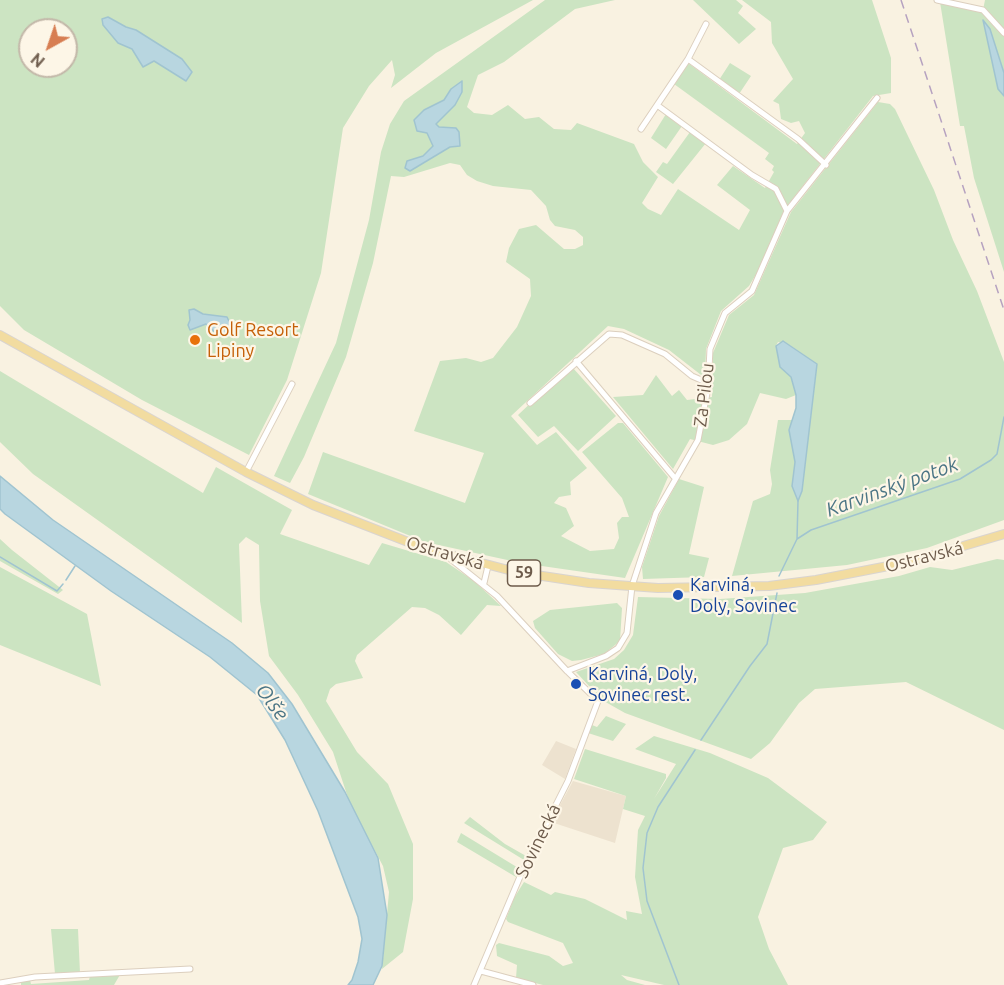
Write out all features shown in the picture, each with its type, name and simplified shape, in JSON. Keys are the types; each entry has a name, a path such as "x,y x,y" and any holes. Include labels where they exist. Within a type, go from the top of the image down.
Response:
{"main road":[{"name":"Ostravská","path":"0,335 277,488 360,525 488,566 544,577 632,586 727,587 816,580 921,560 1004,534"}],"street":[{"path":"937,0 983,10 1004,33"},
{"path":"641,129 688,59 706,24"},
{"path":"688,59 798,139 826,165"},
{"name":"Za Pilou","path":"632,586 656,513 674,477 698,440 708,383 710,349 725,313 752,291 760,278 787,211 826,165 877,98"},
{"path":"657,105 752,175 776,189 787,211"},
{"path":"530,403 609,334 622,334 665,354 692,376 708,383"},
{"path":"576,361 674,477"},
{"path":"246,472 292,384"},
{"name":"Sovinecká","path":"445,554 484,584 598,701 568,781 522,872 481,971"},
{"path":"484,584 488,566"},
{"path":"567,671 606,656 618,648 627,633 632,586"},
{"path":"0,983 35,977 190,969"},
{"path":"474,985 481,971 533,985"}],"shaded area":[{"path":"556,741 576,749 565,779 542,765"},
{"path":"573,781 626,796 615,843 551,822"}],"green space":[{"path":"0,0 533,0 436,53 391,88 395,75 392,60 369,86 343,128 321,273 287,380 249,455 142,400 24,330 0,306"},
{"path":"545,0 615,0 575,9 504,62 478,75 467,107 474,113 492,115 508,105 525,119 539,117 554,129 571,130 577,123 634,144 643,162 658,177 642,203 648,209 661,215 678,189 739,230 750,210 717,185 733,166 765,188 774,172 772,170 774,166 765,159 769,153 674,84 688,63 797,144 805,133 799,121 791,123 781,119 779,104 773,101 793,79 772,43 771,22 742,0 872,0 891,58 891,93 873,96 784,210 761,266 749,286 721,311 706,349 705,378 669,350 624,329 608,326 511,416 537,445 556,432 587,468 570,482 571,495 559,497 554,503 566,508 574,526 561,536 590,551 614,549 619,538 617,523 622,517 629,517 622,498 582,452 618,423 623,423 668,477 625,578 521,563 425,542 308,494 323,452 465,503 484,453 414,431 440,361 466,358 481,362 493,358 517,327 531,296 530,279 506,262 509,248 519,229 536,225 564,249 575,249 583,245 583,237 575,230 555,226 550,220 546,206 531,190 493,186 477,181 467,175 460,165 450,163 404,177 391,176 373,263 346,357 304,457 290,483 274,476 336,343 369,220 381,152 390,124 404,101"},
{"path":"693,0 736,0 743,6 738,13 756,29 739,44"},
{"path":"985,0 1004,0 1004,272 974,178 964,126 960,126 940,2 983,10"},
{"path":"730,63 751,76 739,94 719,80"},
{"path":"878,102 890,104 895,109 934,190 1004,362 1004,520 927,548 847,565 732,576 753,501 770,494 772,484 770,470 778,420 793,420 789,430 795,462 792,486 798,500 802,490 817,364 791,346 778,342 776,346 781,367 791,377 796,395 786,399 760,393 747,424 729,440 713,445 690,439 673,469 613,397 643,395 656,375 672,396 679,390 687,400 712,397 713,353 729,315 754,295 791,212"},
{"path":"666,114 682,126 666,149 651,138"},
{"path":"690,132 706,143 673,184 656,172 663,162 667,164"},
{"path":"573,368 616,416 578,451 554,426 538,437 518,415 553,382"},
{"path":"0,371 203,493 216,467 292,510 280,534 369,565 382,543 446,562 474,581 501,606 487,605 461,635 439,615 425,608 412,607 357,655 355,661 363,678 336,684 330,689 326,701 357,752 388,784 413,844 413,899 403,952 382,969 389,892 383,866 350,804 333,752 298,695 269,656 260,601 259,545 246,537 239,544 242,623 33,474 0,442"},
{"path":"679,479 704,487 689,554 709,558 704,577 643,579 642,567 659,516"},
{"path":"0,539 63,590 58,594 0,561"},
{"path":"997,559 1004,560 1004,730 906,682 815,689 799,703 770,743 751,759 625,713 602,700 576,672 614,659 624,650 633,635 638,597 720,599 805,593 899,576 930,567 952,570"},
{"path":"0,567 87,614 101,686 0,645"},
{"path":"617,603 622,608 620,641 604,654 581,660 572,661 558,654 535,628 533,621 550,610"},
{"path":"606,716 626,724 613,741 588,733 592,725 597,727"},
{"path":"654,736 710,753 768,778 827,822 813,840 783,848 758,917 769,949 788,985 664,985 621,975 627,980 645,985 543,985 516,978 517,965 497,956 496,945 499,943 549,956 563,966 573,963 563,943 508,922 506,919 514,898 524,882 551,895 555,892 585,899 627,920 626,911 642,914 635,877 638,830 645,816 623,809 626,796 574,779 585,749 666,774 654,799 676,764 635,749"},
{"path":"470,817 505,844 526,856 524,860 464,823"},
{"path":"461,833 520,869 516,877 457,842"},
{"path":"51,929 78,929 80,973 55,974"},
{"path":"121,973 114,985 21,985 21,981 30,980 31,984 89,980 90,976"}],"water":[{"path":"108,17 136,30 182,59 192,72 186,81 154,61 143,67 132,49 118,43 103,25 102,19"},
{"path":"983,20 990,29 1004,73 1004,96 998,89"},
{"path":"462,81 462,92 455,105 436,124 439,127 456,128 459,132 460,146 450,147 410,171 405,168 407,161 423,156 433,146 427,133 417,131 414,120 424,110 444,100 451,89"},
{"path":"194,309 203,314 227,317 234,332 228,336 219,336 206,324 190,330 189,310"},
{"path":"783,341 817,364 802,491 798,501 792,486 795,462 789,430 796,408 796,395 791,377 780,367 776,346"},
{"name":"Olše","path":"0,476 53,520 232,643 268,673 292,704 345,792 378,858 387,915 382,966 373,985 348,985 358,962 362,939 358,917 318,811 285,740 257,695 210,657 111,591 5,514 0,509"}],"waterway":[{"name":"Karvinský potok","path":"779,576 797,539 811,530 960,479 991,460 997,454 1004,417"},
{"path":"797,539 798,501"},
{"path":"0,557 57,591 63,584"},
{"path":"66,580 75,566"},
{"name":"Karvinský potok","path":"701,740 767,644 777,593"},
{"name":"Karvinský potok","path":"679,985 647,901 643,868 647,833 658,807 695,750"}],"railway":[{"path":"901,0 1004,310"}],"place":[{"name":"Golf Resort Lipiny","path":"195,340"},
{"name":"Karviná, Doly, Sovinec","path":"678,595"},
{"name":"Karviná, Doly, Sovinec rest.","path":"576,684"}]}
